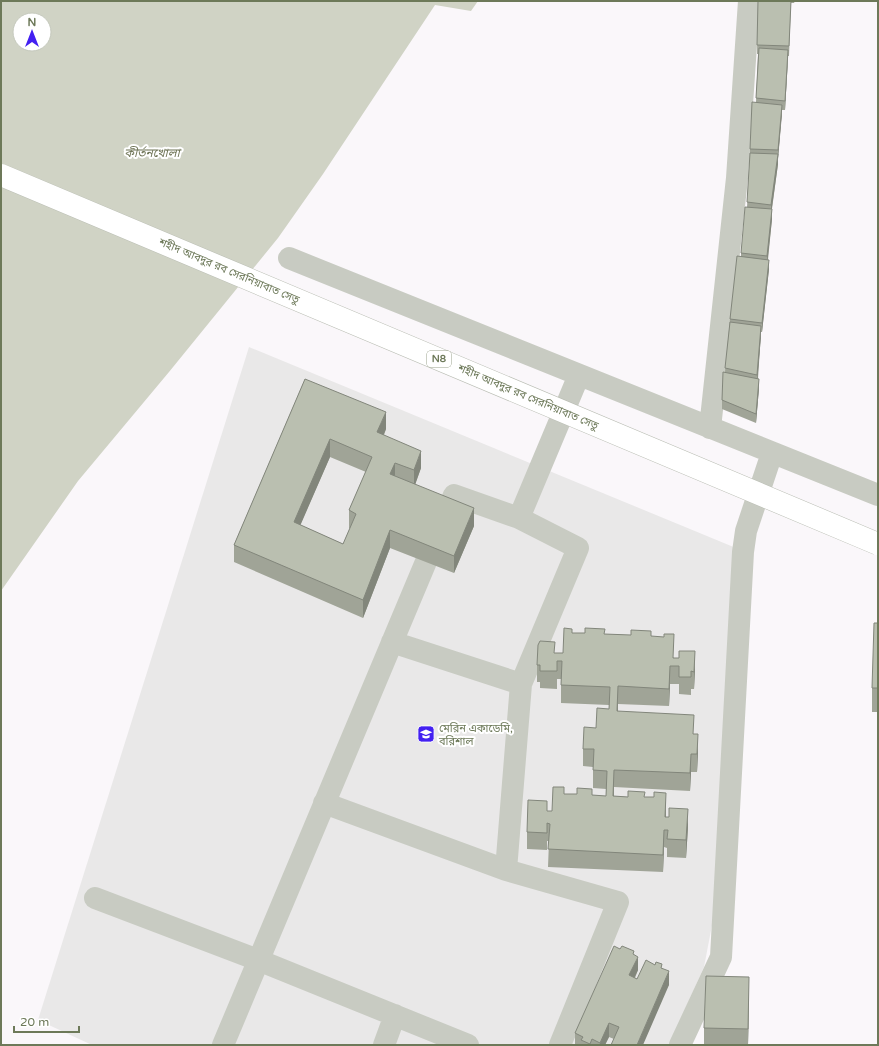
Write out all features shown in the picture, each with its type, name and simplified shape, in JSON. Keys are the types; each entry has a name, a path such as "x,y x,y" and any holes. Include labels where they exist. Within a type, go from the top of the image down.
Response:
{"highway":[{"name":"শহীদ আবদুর রব সেরনিয়াবাত সেতু","path":"1,175 878,544"}],"street":[{"path":"710,428 737,178 749,1"},
{"path":"289,258 878,495"},
{"path":"519,518 579,375"},
{"path":"680,1045 721,957 743,552 746,530 772,453"},
{"path":"222,1045 454,495 519,518 578,548 521,684 506,870"},
{"path":"392,642 521,684"},
{"path":"324,803 506,870 618,902 560,1045"},
{"path":"95,898 258,960 468,1045"},
{"path":"384,1045 395,1015"}],"shaded area":[{"name":"মেরিন একাডেমি, বরিশাল","path":"249,347 736,548 713,920 704,967 669,1045 92,1045 38,1020"}],"water":[{"name":"কীর্তনখোলা","path":"1,1 478,1 471,11 435,5 323,174 278,238 78,481 1,591"}],"building":[{"path":"758,1 791,1 789,46 757,45"},
{"path":"759,48 788,50 785,101 756,98"},
{"path":"752,102 782,105 778,150 750,149"},
{"path":"750,153 778,154 771,205 747,202"},
{"path":"745,207 772,209 767,256 741,253"},
{"path":"737,256 769,260 762,323 730,319"},
{"path":"730,322 761,326 757,375 725,368"},
{"path":"723,372 759,379 756,414 722,400"},
{"path":"305,379 386,412 377,432 421,451 414,470 395,463 390,474 474,508 454,556 390,530 363,600 234,545","holes":["330,439 372,457 349,510 356,514 343,544 294,522"]},
{"path":"874,623 878,623 878,688 872,688"},
{"path":"564,628 572,629 572,633 585,633 585,628 605,629 604,634 631,635 631,630 651,631 651,636 664,637 664,634 674,634 673,658 679,658 679,651 695,651 694,672 691,671 691,677 679,677 679,666 670,666 669,689 618,686 617,711 694,715 693,734 698,734 697,754 691,754 690,773 614,770 613,796 628,797 628,791 645,792 644,797 654,797 654,792 666,793 665,817 669,817 669,808 688,809 686,840 667,839 668,830 664,830 663,855 548,849 550,824 547,823 547,833 527,832 528,800 547,801 547,811 552,811 553,787 564,787 564,794 577,794 577,788 592,789 592,795 606,796 607,771 593,770 594,749 583,749 584,727 596,728 597,708 609,709 610,687 561,685 562,661 557,661 557,671 540,671 540,665 537,665 538,645 540,641 555,642 554,653 563,653"},
{"path":"614,946 620,949 622,946 634,951 633,954 638,957 629,975 637,979 646,960 655,965 656,962 662,964 661,968 669,971 637,1045 611,1045 619,1027 609,1023 600,1043 592,1039 590,1044 581,1040 583,1037 575,1033"},
{"path":"706,976 749,977 748,1029 704,1028"}],"place":[{"name":"মেরিন একাডেমি, বরিশাল","path":"426,734"}]}
